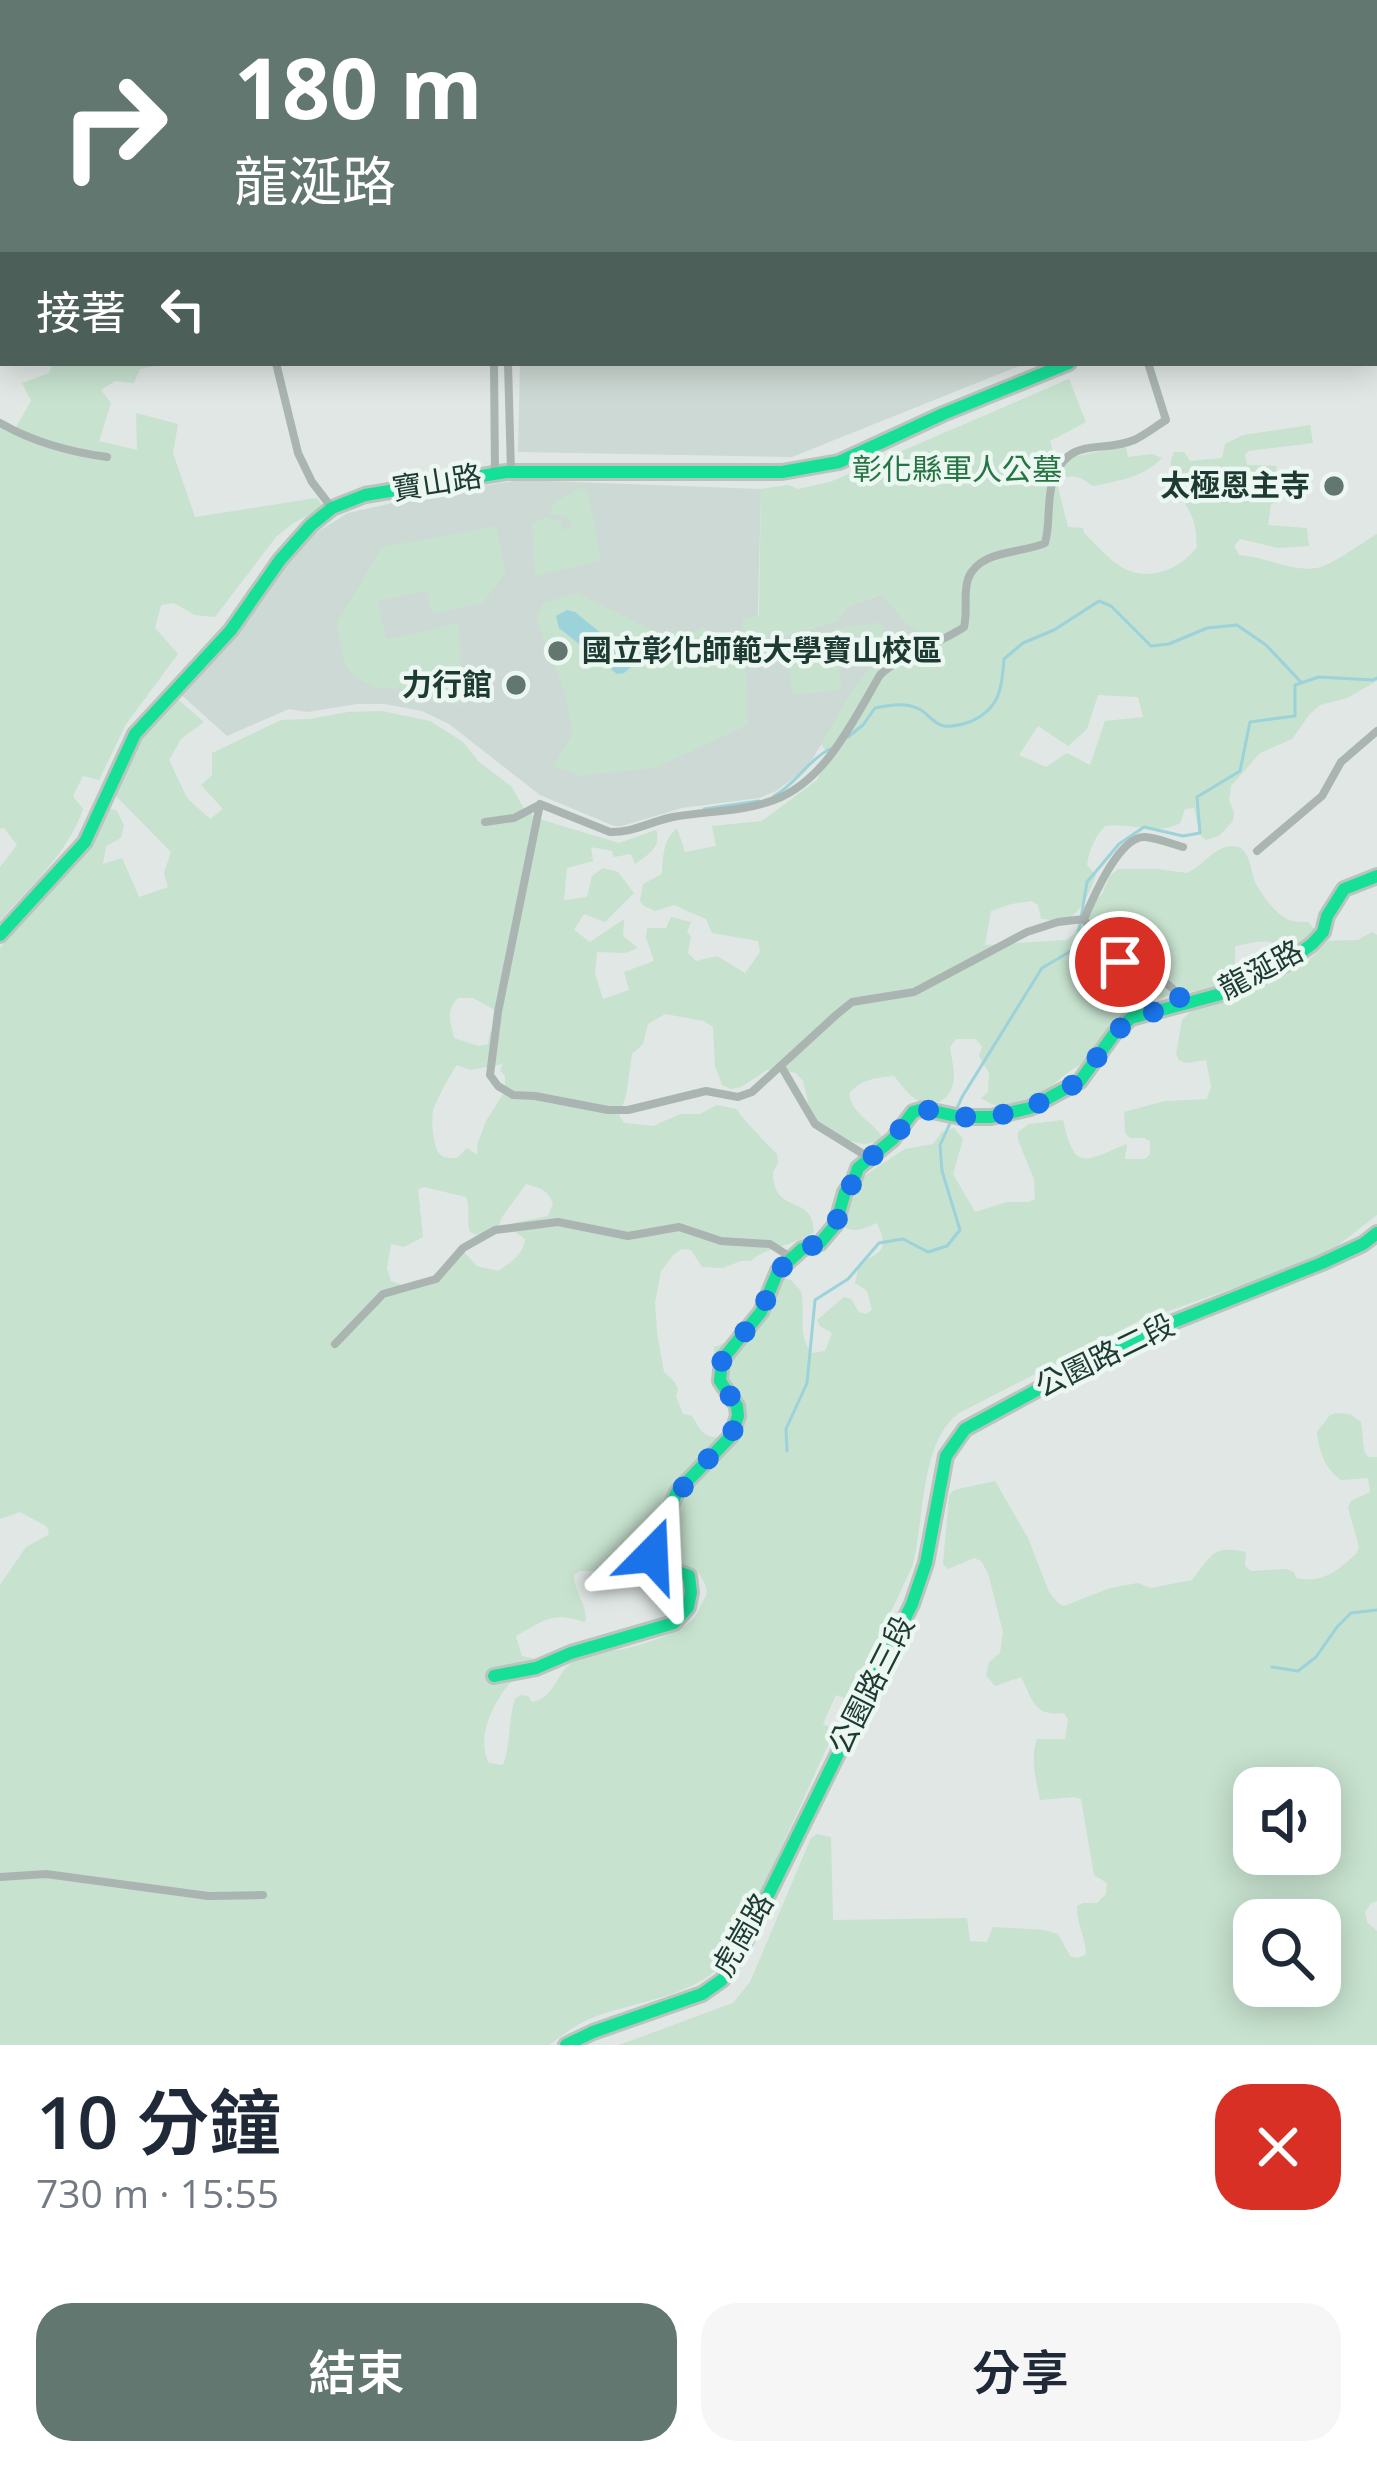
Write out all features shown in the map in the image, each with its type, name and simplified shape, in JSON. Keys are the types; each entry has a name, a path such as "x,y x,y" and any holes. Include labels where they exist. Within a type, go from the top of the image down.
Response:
{"street":[{"path":"277,366 298,453 332,508"},
{"path":"494,366 495,474"},
{"path":"508,366 511,472"},
{"name":"寶山路","path":"0,934 85,842 135,734 231,630 280,560 332,508 365,495 511,472 782,472 820,466 1062,366"},
{"path":"540,804 621,832 669,818 747,807 796,789 842,739 889,666 964,627 966,585 981,562 1045,543 1052,481 1070,453 1135,440 1166,420 1149,366"},
{"path":"0,423 43,443 107,457"},
{"path":"1257,851 1322,796 1341,762 1377,731"},
{"path":"485,822 514,818 540,804"},
{"path":"540,804 490,1075 513,1094 608,1110 628,1110 706,1091 738,1097 752,1092 853,1002 914,992 1027,932 1084,919"},
{"path":"1084,919 1113,862 1133,840 1142,836 1183,847"},
{"name":"龍涎路","path":"494,1676 536,1668 571,1653 666,1627 686,1613 692,1595 689,1576 657,1565 653,1547 677,1492 736,1427 737,1406 720,1381 722,1360 761,1312 778,1271 802,1249 820,1243 836,1224 845,1192 868,1157 893,1139 913,1112 923,1109 991,1117 1030,1108 1080,1081 1131,1018 1246,985 1282,966 1323,932 1344,889 1377,876"},
{"path":"1084,919 1120,962 1162,978 1183,1004"},
{"path":"781,1066 815,1124 868,1157"},
{"path":"335,1344 383,1294 436,1279 463,1247 495,1230 558,1222 628,1236 679,1227 721,1241 770,1244 791,1258"},
{"name":"公園路二段","path":"926,1563 946,1456 964,1429 1132,1338 1322,1263 1377,1233"},
{"name":"公園路三段","path":"812,1805 913,1604 926,1563"},
{"name":"虎崗路","path":"566,2045 702,1994 722,1980 812,1805"},
{"path":"0,1877 46,1874 208,1896 263,1895"}],"shaded area":[{"path":"520,366 1020,366 792,457 518,452"},
{"name":"國立彰化師範大學寶山校區","path":"521,480 761,489 757,645 838,621 847,607 882,594 907,624 929,636 865,674 806,769 776,791 759,798 682,808 622,826 540,795 449,724 422,711 384,704 307,712 289,709 227,736 176,690 314,534 348,513"}],"green space":[{"path":"52,366 155,366 140,369 134,383 115,381 101,390 111,403 99,441 137,450 136,413 178,424 173,453 195,517 317,498 324,507 276,537 215,617 195,615 174,603 161,605 155,628 178,654 126,724 99,780 83,776 73,796 83,809 68,840 0,921 0,867 17,845 0,829 0,427 15,429 31,401 22,383 49,373"},
{"name":"彰化縣軍人公墓","path":"1069,379 1086,422 1050,441 1054,455 1050,467 1067,458 1121,447 1126,447 1128,457 1152,454 1162,458 1139,474 1093,486 1072,476 1063,478 1058,487 1068,527 1083,528 1120,566 1151,574 1172,568 1197,547 1193,520 1170,470 1174,452 1184,452 1190,461 1222,458 1225,444 1243,435 1310,425 1313,443 1245,455 1247,465 1276,466 1278,502 1271,504 1268,525 1307,528 1309,546 1278,548 1240,539 1234,546 1239,555 1317,568 1377,534 1377,681 1347,698 1320,705 1292,739 1260,753 1231,786 1233,821 1219,836 1206,840 1200,835 1194,808 1185,809 1180,823 1171,827 1105,826 1088,859 1094,881 1070,918 1041,919 1032,901 991,911 985,945 1066,940 1118,869 1187,873 1221,849 1234,846 1245,853 1257,886 1275,910 1289,920 1308,922 1315,930 1303,946 1286,955 1270,942 1235,946 1235,966 1246,983 1166,996 1140,1006 1119,1021 1095,1055 1024,1107 1006,1109 981,1098 988,1092 989,1073 979,1056 982,1047 976,1039 956,1039 950,1047 953,1084 941,1101 921,1102 894,1076 869,1080 849,1094 884,1141 864,1144 827,1136 810,1110 803,1081 796,1073 767,1070 731,1089 722,1085 715,1066 713,1027 665,1014 648,1024 643,1044 632,1054 619,1115 624,1123 653,1126 717,1105 736,1109 777,1154 773,1172 779,1195 807,1212 814,1232 751,1261 723,1268 702,1267 691,1250 681,1249 661,1271 655,1303 657,1333 664,1372 675,1382 683,1414 692,1416 707,1435 723,1437 730,1425 731,1403 714,1347 743,1328 778,1277 791,1280 801,1291 803,1331 812,1353 825,1351 832,1333 817,1320 844,1297 859,1312 872,1310 867,1291 855,1283 860,1262 882,1248 877,1223 853,1230 839,1223 849,1191 858,1180 905,1149 933,1144 942,1132 954,1128 963,1139 953,1174 975,1212 1007,1202 1028,1202 1035,1199 1034,1179 1018,1132 1029,1124 1063,1120 1072,1148 1083,1158 1127,1144 1125,1159 1145,1159 1150,1141 1125,1133 1124,1112 1165,1101 1207,1099 1211,1086 1206,1060 1186,1063 1176,1054 1182,1020 1192,1010 1252,992 1268,978 1307,962 1328,941 1358,940 1372,932 1377,935 1377,1215 1323,1257 1137,1322 959,1413 946,1426 930,1463 912,1567 849,1700 836,1695 823,1724 835,1730 733,1953 702,1980 667,1996 589,2019 549,2045 0,2045 0,1585 26,1547 49,1530 20,1512 0,1519 0,948 108,808 117,811 124,825 121,838 106,846 103,864 122,858 139,897 168,887 164,873 171,852 114,794 127,753 174,696 204,722 181,739 169,760 187,798 210,819 223,809 201,785 212,775 212,753 281,720 382,711 430,721 463,742 478,761 512,787 524,809 536,818 619,843 656,830 655,846 635,864 631,854 614,857 612,851 591,847 593,861 567,868 564,900 587,897 592,876 603,868 618,872 634,893 605,922 584,914 574,930 590,942 624,919 623,936 638,948 625,953 597,952 595,973 603,999 629,990 624,972 654,961 647,928 666,928 671,917 691,922 688,953 696,961 717,956 745,973 760,952 758,941 712,933 706,919 674,905 655,911 644,906 640,901 643,884 662,874 666,843 677,828 685,852 716,846 712,826 762,821 817,780 829,755 821,744 861,679 876,664 928,637 907,624 881,594 847,607 839,621 757,645 743,637 742,619 759,615 761,489 788,485 798,489 830,482","holes":["1098,695 1138,697 1143,717 1105,721 1090,765 1067,753 1046,767 1019,755 1038,726 1068,746 1087,729","458,998 473,998 495,1010 498,1029 490,1032 488,1044 478,1046 454,1038 451,1007","503,1064 505,1091 486,1121 477,1155 467,1148 457,1158 446,1158 435,1143 433,1111 457,1065 470,1070","526,1184 551,1199 548,1216 514,1223 524,1245 498,1271 477,1266 463,1251 424,1283 411,1288 391,1281 387,1268 391,1244 404,1247 423,1237 418,1189 466,1197 470,1232 497,1230","653,1556 669,1568 696,1570 707,1594 694,1618 649,1642 583,1656 540,1699 532,1702 521,1695 515,1699 503,1765 489,1763 485,1750 488,1720 514,1678 536,1659 522,1656 516,1636 549,1619 585,1622 574,1581 580,1571 600,1571 622,1588 644,1571 643,1557"]},
{"path":"581,488 588,490 601,561 535,576 532,523 546,517 561,522 562,528 571,528 569,518 550,514 553,503"},
{"path":"496,526 506,571 483,603 432,614 426,591 378,601 386,639 459,623 460,707 424,690 377,688 356,678 345,665 336,624 382,547"},
{"path":"577,593 659,633 677,631 690,636 702,626 719,639 744,666 748,725 655,768 580,776 553,766 572,735 565,693 536,619 543,603"},
{"path":"883,622 886,650 838,656 842,690 792,695 788,652 836,648 834,629"},
{"path":"1350,1414 1361,1422 1364,1451 1368,1457 1377,1457 1377,1901 1365,1912 1367,1922 1377,1931 1377,2045 619,2045 733,2003 750,1982 811,1838 817,1834 831,1837 833,1920 967,1918 970,1941 987,1942 993,1927 1044,1930 1058,1934 1070,1956 1086,1955 1077,1906 1097,1903 1106,1894 1107,1883 1094,1875 1081,1799 1040,1800 1034,1769 1037,1739 1065,1739 1068,1720 1064,1713 1040,1709 1021,1677 995,1686 986,1675 989,1662 1000,1653 1003,1632 981,1561 974,1558 948,1569 943,1564 949,1495 995,1481 1028,1538 1049,1592 1064,1606 1110,1588 1138,1583 1151,1588 1192,1580 1209,1558 1226,1550 1246,1552 1245,1566 1251,1571 1286,1569 1296,1578 1314,1579 1336,1570 1357,1553 1348,1507 1370,1492 1368,1478 1341,1480 1331,1471 1317,1432 1330,1415"}],"water":[{"path":"567,610 629,656 631,667 617,674 559,628 556,616"}],"waterway":[{"path":"848,737 875,708 887,706 915,707 944,726 972,721 989,710 998,696 1004,659 1023,643 1054,630 1099,601 1111,606 1151,646 1169,644 1207,628 1237,625 1266,645 1301,682"},
{"path":"787,1451 786,1429 807,1383 815,1300 848,1279 879,1243 903,1239 928,1252 947,1246 960,1230 942,1171 940,1145 962,1097 1042,968 1076,948 1087,882 1119,844 1144,827 1183,836 1200,833 1197,797 1240,771 1250,722 1295,716 1295,685 1319,677 1377,678"},
{"path":"774,796 830,749"},
{"path":"704,809 759,801"},
{"path":"1272,1667 1298,1671 1316,1657 1351,1613 1377,1610"}],"traffic: fast":[{"path":"0,935 85,842 135,734 231,630 280,560 332,508 365,495 506,472 782,472 839,462 1062,366"},
{"path":"494,1676 536,1668 674,1623 688,1607 689,1576 657,1565 653,1547 677,1492 731,1436 737,1406 720,1381 722,1360 761,1312 778,1271 802,1249 820,1243 836,1224 858,1168 893,1139 913,1112 923,1109 991,1117 1030,1108 1080,1081 1131,1018 1217,995 1282,966 1323,932 1344,889 1377,876"},
{"path":"566,2045 702,1994 722,1980 738,1956 912,1604 926,1563 946,1456 965,1429 1133,1338 1322,1263 1377,1233"}],"place":[{"name":"太極恩主寺","path":"1334,486"},
{"name":"國立彰化師範大學寶山校區","path":"558,651"},
{"name":"力行館","path":"516,685"}],"route":[{"path":"652,1555 657,1532 677,1492 736,1427 737,1406 720,1381 722,1360 761,1312 778,1271 802,1249 820,1243 836,1224 858,1168 893,1139 913,1112 923,1109 991,1117 1030,1108 1080,1081 1131,1018 1183,1004 1162,978 1120,962"}]}
